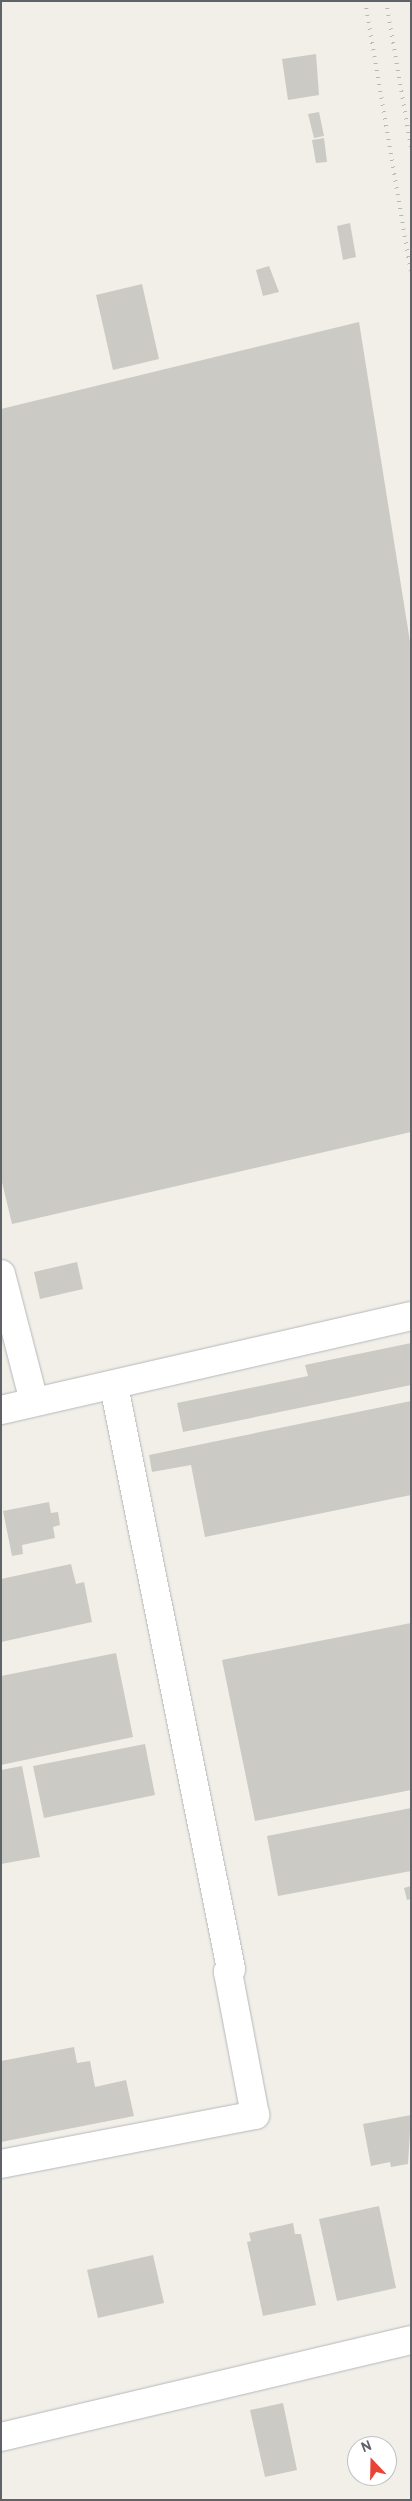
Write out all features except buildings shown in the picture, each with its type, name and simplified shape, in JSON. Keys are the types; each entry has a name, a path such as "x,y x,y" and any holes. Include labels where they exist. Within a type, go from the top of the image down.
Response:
{"street":[{"path":"1,1274 34,1402"},
{"path":"1,1410 114,1386 411,1316"},
{"path":"1,2164 255,2115 228,1972 231,1969 114,1386"},
{"path":"1,2437 411,2340"}],"railway":[{"path":"365,1 411,274"},
{"path":"386,1 411,148"}]}
